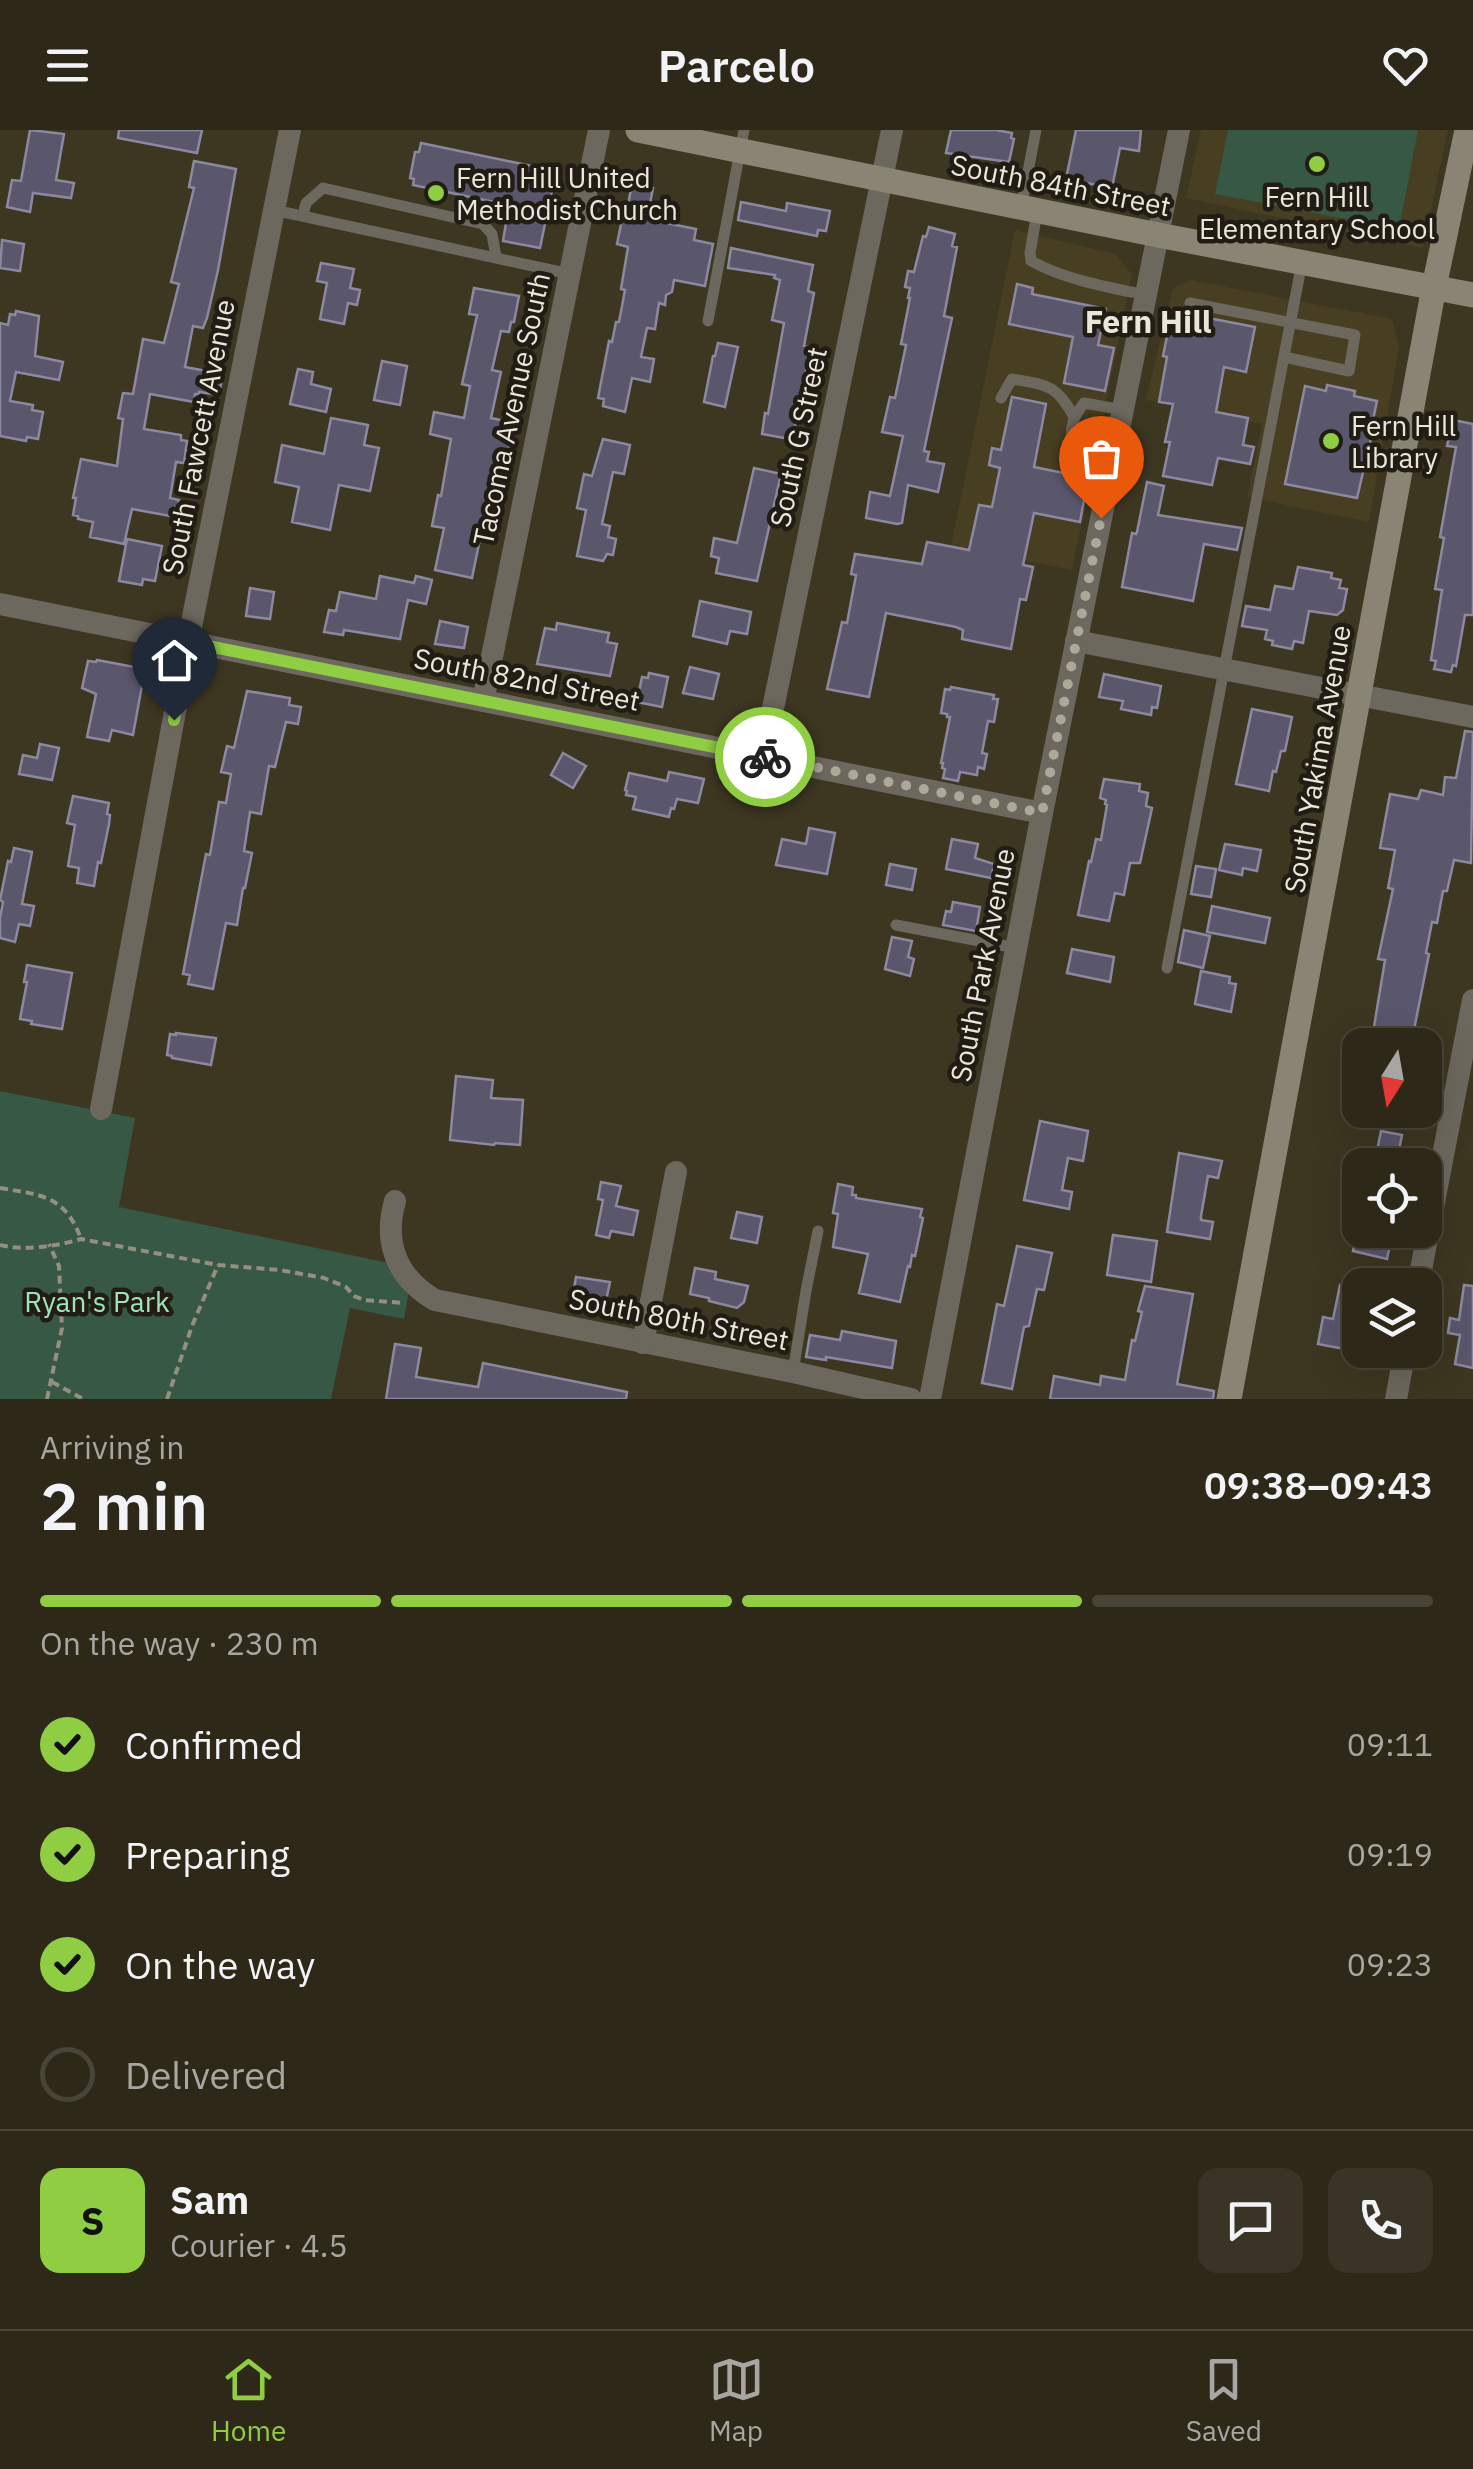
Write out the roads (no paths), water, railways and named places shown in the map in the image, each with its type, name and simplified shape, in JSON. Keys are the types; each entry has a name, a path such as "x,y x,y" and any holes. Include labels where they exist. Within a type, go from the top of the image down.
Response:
{"main road":[{"name":"South 84th Street","path":"638,130 742,140 882,179 1473,295"},
{"name":"South Yakima Avenue","path":"1229,1399 1434,287 1467,130"}],"street":[{"name":"South Fawcett Avenue","path":"100,1109 290,130"},
{"name":"Tacoma Avenue South","path":"482,701 599,130"},
{"name":"South G Street","path":"762,757 892,130"},
{"name":"South Park Avenue","path":"930,1399 1179,130"},
{"name":"South 82nd Street","path":"0,604 1042,813"},
{"path":"1076,641 1473,717"},
{"path":"1421,1268 1473,1000"},
{"path":"643,1343 676,1172"},
{"name":"South 80th Street","path":"395,1200 389,1232 397,1262 418,1290 435,1300 911,1399"},
{"path":"1396,1399 1402,1368"}],"lane":[{"path":"1036,130 1029,209 1031,261 1085,282 1146,295"},
{"path":"708,321 742,140"},
{"path":"304,214 306,204 322,188 482,224 492,234 496,257"},
{"path":"274,210 570,274"},
{"path":"1167,968 1302,262"},
{"path":"1190,303 1355,335 1349,370 1284,357"},
{"path":"1002,398 1012,379 1043,384 1063,396 1074,417"},
{"path":"1114,454 1074,443 1070,436 1074,417 1084,403 1123,410"},
{"path":"896,924 1016,948"},
{"path":"793,1372 818,1231"}],"place":[{"name":"Fern Hill Elementary School","path":"1317,164"},
{"name":"Fern Hill United Methodist Church","path":"436,193"},
{"name":"Fern Hill Library","path":"1331,441"}],"district":[{"name":"Fern Hill","path":"1148,321"}],"park label":[{"name":"Ryan's Park","path":"97,1301"}]}
